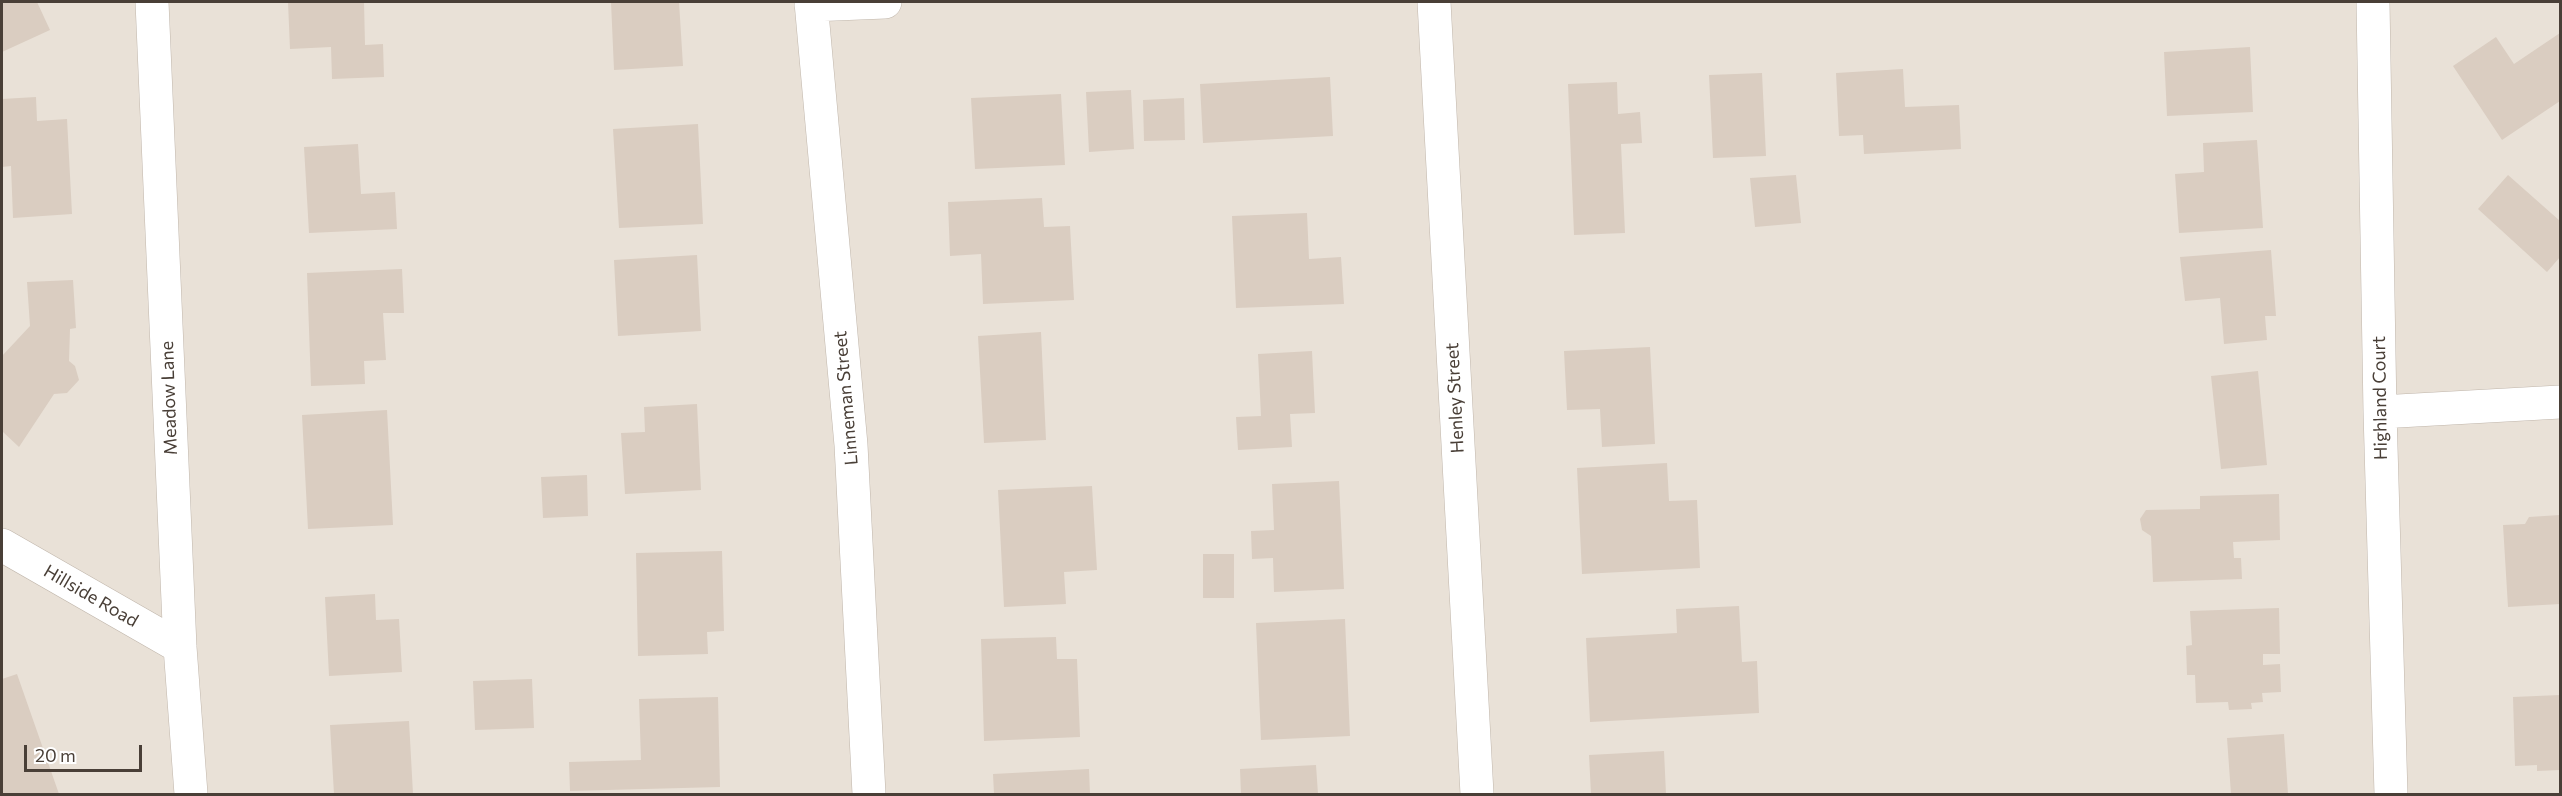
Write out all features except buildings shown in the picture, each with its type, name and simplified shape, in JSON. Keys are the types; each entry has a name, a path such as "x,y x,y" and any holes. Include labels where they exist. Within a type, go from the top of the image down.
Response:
{"street":[{"name":"Meadow Lane","path":"152,2 180,647 191,795"},
{"path":"811,3 885,2"},
{"name":"Henley Street","path":"1434,2 1477,795"},
{"name":"Highland Court","path":"2373,2 2380,412 2391,795"},
{"name":"Linneman Street","path":"811,3 851,445 869,795"},
{"path":"2380,412 2560,402"},
{"name":"Hillside Road","path":"2,545 180,647"}],"shaded area":[{"path":"2,2 2560,2 2560,794 2,794"}]}
